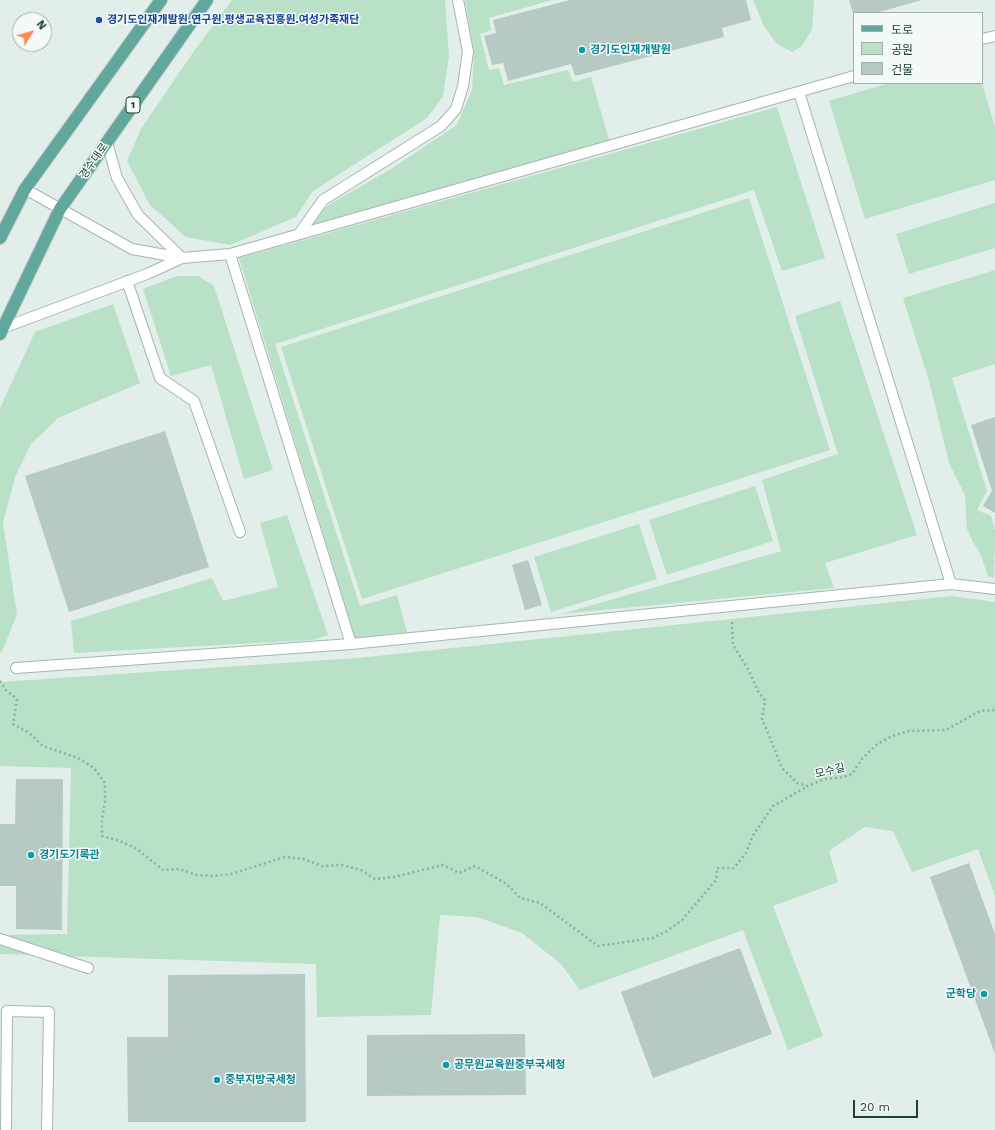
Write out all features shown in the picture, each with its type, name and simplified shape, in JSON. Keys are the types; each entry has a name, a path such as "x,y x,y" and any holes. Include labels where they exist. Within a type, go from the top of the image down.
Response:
{"main road":[{"path":"0,238 25,189 161,0"},
{"name":"경수대로","path":"2,331 60,209 207,0"}],"lane":[{"path":"299,234 323,200 440,126 456,109 463,86 468,52 458,0"},
{"path":"983,39 995,36"},
{"path":"25,189 132,249 182,258 230,254 853,76"},
{"path":"800,92 951,584"},
{"path":"107,142 117,178 138,215 182,258"},
{"path":"230,254 351,644"},
{"path":"2,331 147,274 182,258"},
{"path":"127,281 160,378 194,401 240,532"},
{"path":"16,668 351,644 951,584 995,589"},
{"path":"0,939 88,968"},
{"path":"6,1130 6,1011 49,1012 47,1130"}],"path":[{"name":"모수길","path":"732,606 733,645 749,671 759,693 765,700 762,719 782,768 796,783 808,786 825,779 844,777 852,774 862,759 876,745 892,736 909,731 946,730 980,711 995,710"},
{"path":"0,681 6,690 17,699 13,724 28,733 43,746 83,761 94,768 105,783 102,836 120,841 137,850 163,870 179,869 197,875 214,876 231,874 285,858 304,859 322,866 342,865 361,870 375,879 394,877 443,865 459,873 475,866 507,884 520,898 540,903 598,946 653,938 667,931 682,920 716,880 717,868 734,868 746,853 752,837 773,806 808,786"}],"green space":[{"path":"232,0 445,0 449,56 443,96 427,118 313,191 296,217 230,245 186,237 150,205 127,161 141,129 194,51"},
{"path":"465,0 552,0 489,18 491,30 480,34 489,70 499,68 504,85 568,70 573,82 591,77 609,140 311,225 328,205 391,169 457,125 472,90 474,54"},
{"path":"753,0 814,0 812,29 802,46 792,52 777,44 764,26"},
{"path":"886,84 982,84 995,127 995,180 865,219 829,101"},
{"path":"777,107 825,258 782,271 754,190 275,344 360,606 397,595 407,632 355,638 239,258"},
{"path":"749,198 830,450 362,599 281,347"},
{"path":"995,203 995,248 909,274 896,234"},
{"path":"995,270 995,364 952,378 987,491 977,510 991,516 995,530 994,578 988,576 980,553 967,529 965,495 949,463 930,384 903,298"},
{"path":"177,276 198,276 214,286 273,470 244,479 211,365 171,376 143,289"},
{"path":"840,301 917,535 825,563 834,588 561,614 781,551 762,480 838,454 795,316"},
{"path":"113,304 140,383 58,418 31,444 15,477 3,523 17,614 2,652 0,653 0,408 35,332"},
{"path":"755,486 773,541 667,575 649,520"},
{"path":"287,515 328,635 313,640 74,653 71,621 212,578 223,601 278,587 260,523"},
{"path":"639,524 657,579 551,612 534,557"},
{"path":"952,596 995,602 995,896 978,849 912,872 893,831 865,827 829,851 838,882 773,906 823,1036 788,1050 743,930 580,990 561,964 522,933 477,917 440,915 431,1015 317,1017 316,964 0,954 0,935 67,934 71,768 0,766 0,682 357,658"}],"building":[{"name":"경기도인재개발원","path":"570,0 746,0 751,20 722,28 724,37 575,76 571,64 508,81 503,63 492,65 484,36 496,33 493,20"},
{"path":"849,0 922,0 880,12 853,13"},
{"path":"995,417 995,513 983,506 992,491 971,425"},
{"path":"165,431 209,567 69,612 25,476"},
{"path":"528,560 542,605 525,610 512,565"},
{"name":"경기도기록관","path":"16,779 63,779 62,930 16,929 16,886 0,886 0,824 15,824"},
{"name":"군학당","path":"969,863 995,934 995,1054 930,877"},
{"path":"740,948 772,1034 653,1078 621,992"},
{"name":"중부지방국세청","path":"305,974 306,1122 128,1122 127,1037 168,1037 168,975"},
{"name":"공무원교육원중부국세청","path":"525,1034 526,1095 367,1096 367,1035"}],"place":[{"name":"경기도인재개발원.연구원.평생교육진흥원.여성가족재단","path":"99,20"},
{"name":"경기도인재개발원","path":"582,50"},
{"name":"경기도기록관","path":"31,855"},
{"name":"군학당","path":"984,994"},
{"name":"공무원교육원중부국세청","path":"446,1065"},
{"name":"중부지방국세청","path":"217,1080"}]}
